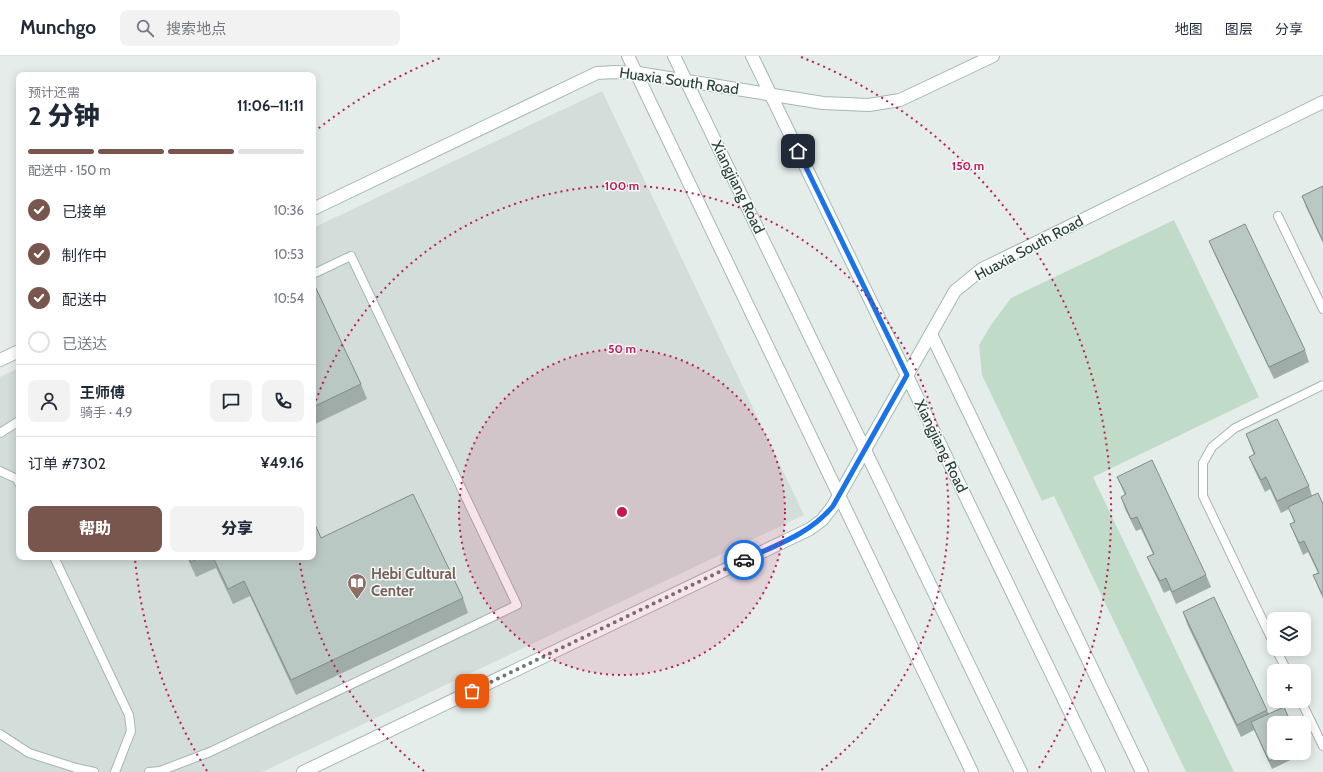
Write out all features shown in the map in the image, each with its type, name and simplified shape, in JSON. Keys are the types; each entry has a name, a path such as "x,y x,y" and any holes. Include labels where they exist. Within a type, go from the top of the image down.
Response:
{"main road":[{"path":"628,56 972,772"},
{"name":"Xiangjiang Road","path":"674,56 1021,772"},
{"name":"Xiangjiang Road","path":"752,56 1099,772"},
{"name":"Huaxia South Road","path":"316,208 597,74 615,72 636,73 823,103 869,106 900,100 993,56"},
{"name":"Huaxia South Road","path":"303,772 810,529 822,520 839,496 955,291 982,269 1323,102"},
{"path":"931,334 1142,772"},
{"path":"0,360 16,352"}],"lane":[{"path":"1278,216 1323,309"},
{"path":"149,772 160,771 210,752 517,605 352,256 316,273"},
{"path":"1267,629 1203,496 1203,463 1212,447 1235,428 1323,385"},
{"path":"0,433 16,423"},
{"path":"0,471 16,478"},
{"path":"55,560 129,715 131,731 114,772"},
{"path":"1304,708 1323,746"},
{"path":"0,734 29,752 76,768 94,772"}],"shaded area":[{"path":"602,91 804,515 262,772 0,772 0,377 16,369 16,560 316,560 316,227"}],"green space":[{"path":"1174,220 1259,397 1093,477 1234,772 1186,772 1054,496 1042,501 982,375 979,345 991,325 1011,298"}],"building":[{"path":"1323,186 1323,241 1302,196"},
{"path":"1245,224 1305,350 1269,367 1209,241"},
{"path":"316,288 361,384 316,406"},
{"path":"1277,419 1309,486 1277,501 1266,477 1261,480 1249,457 1255,454 1246,434"},
{"path":"1152,460 1206,575 1172,592 1166,578 1160,581 1147,557 1154,554 1137,517 1131,519 1121,497 1126,494 1117,477"},
{"path":"1318,493 1323,504 1323,594 1313,575 1319,573 1304,541 1299,543 1290,524 1295,522 1288,507"},
{"name":"Hebi Cultural Center","path":"413,494 463,598 291,680 244,581 228,589 214,560 316,560 316,527 321,538"},
{"path":"1214,597 1267,710 1237,725 1183,612"},
{"path":"1284,708 1288,716 1267,716 1267,757 1251,722"}],"way so far":[{"path":"472,691 744,560"}],"place":[{"name":"Hebi Cultural Center","path":"357,600"}],"route":[{"path":"744,560 810,529 822,520 833,506 907,375 798,151"}]}
